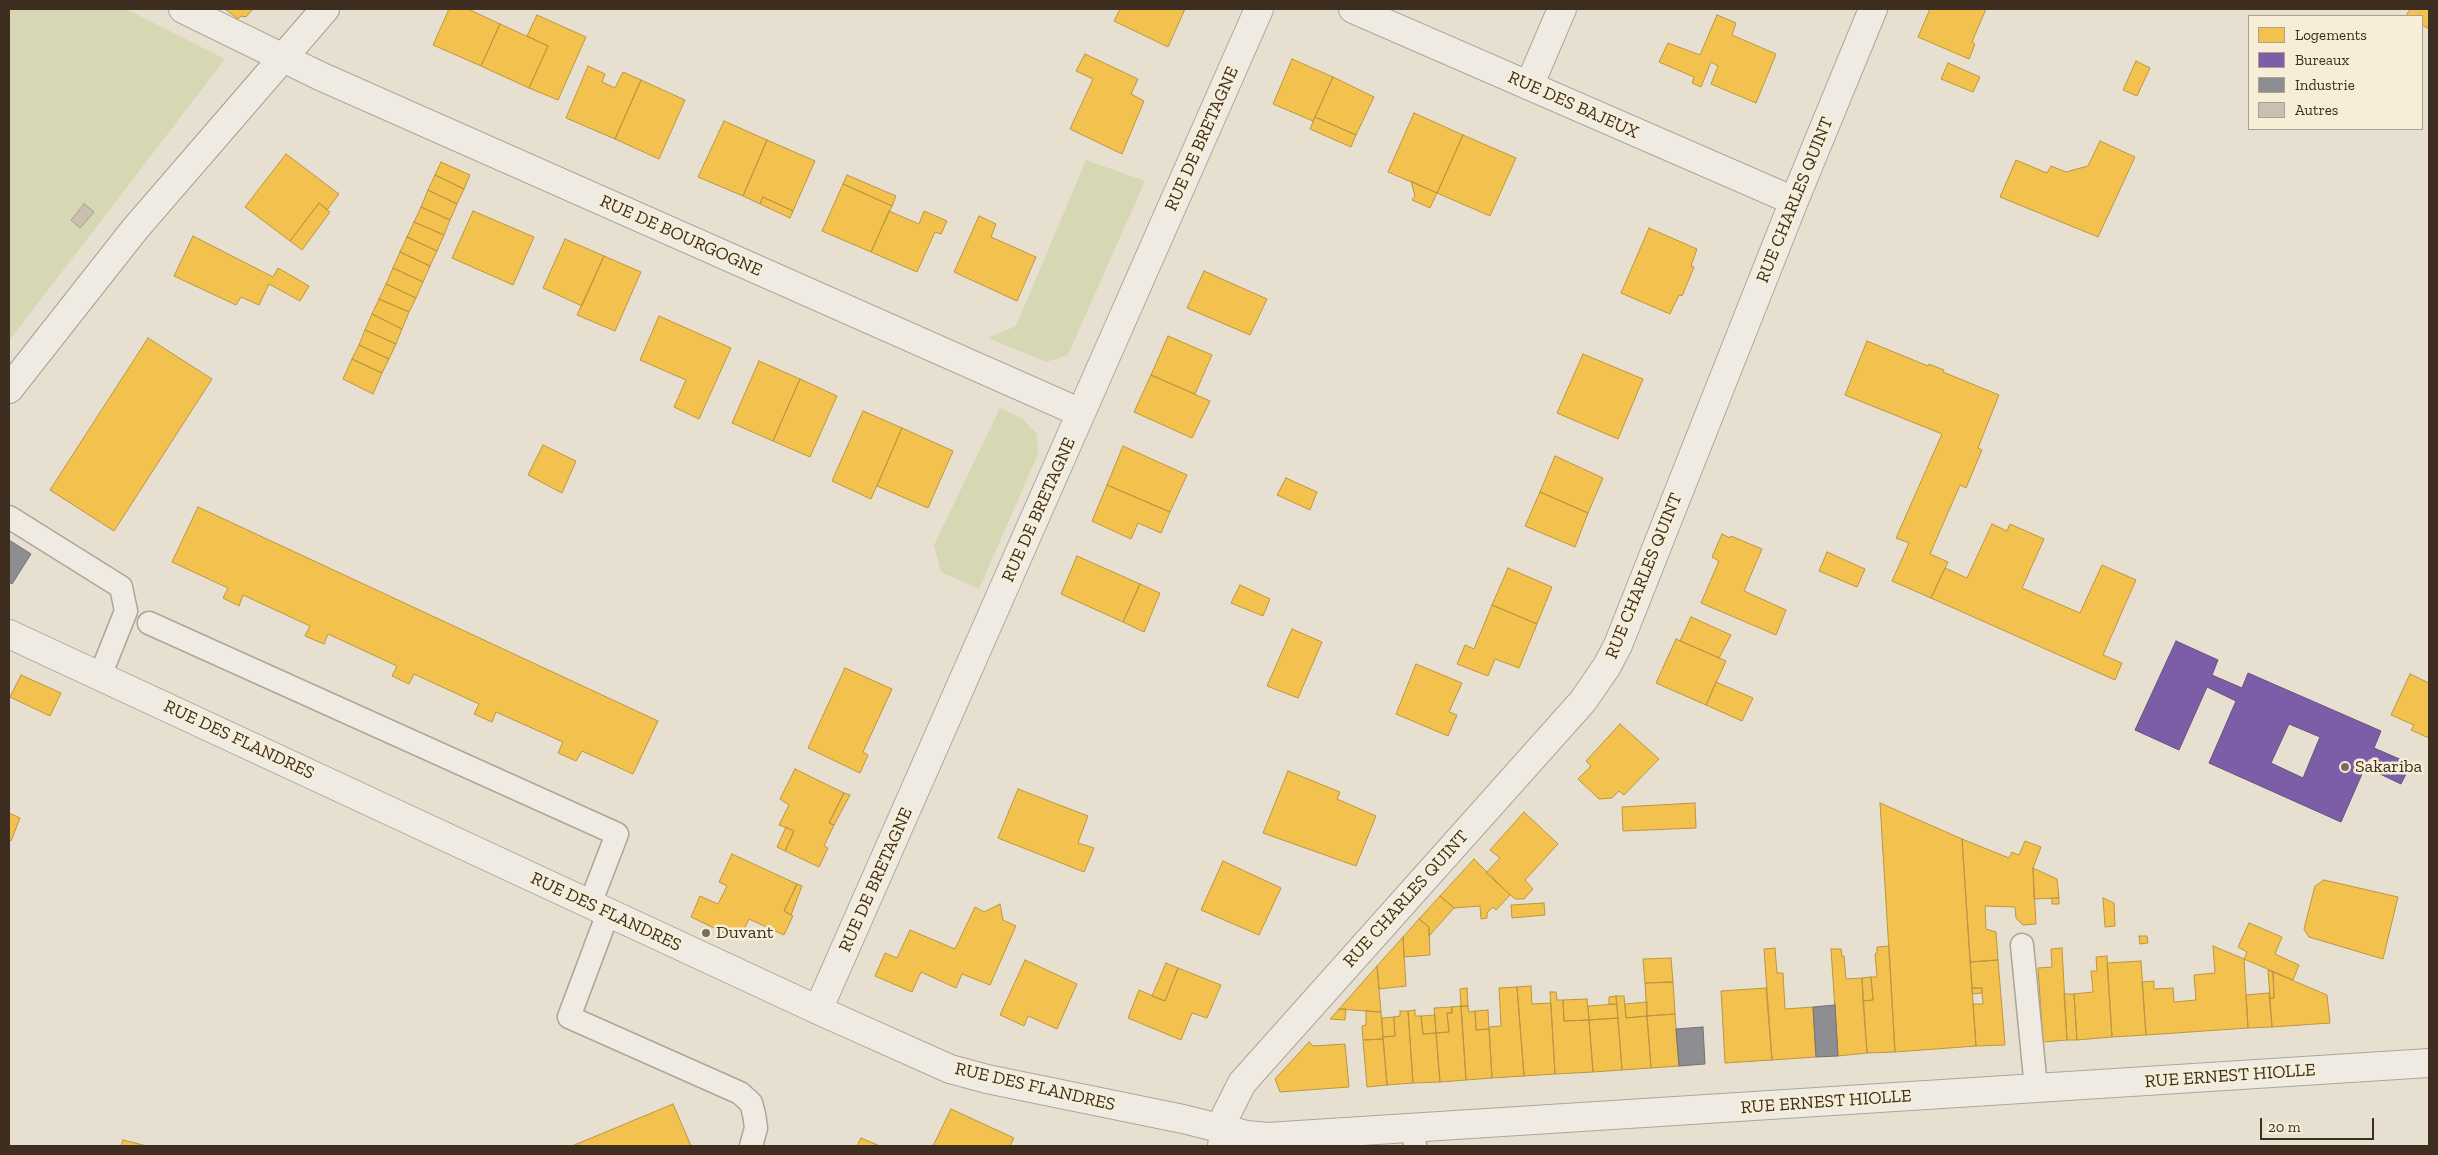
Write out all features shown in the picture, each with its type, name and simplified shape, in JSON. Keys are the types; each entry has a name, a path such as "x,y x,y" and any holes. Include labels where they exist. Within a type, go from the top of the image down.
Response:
{"street":[{"name":"RUE DE BOURGOGNE","path":"182,9 282,58 1081,413"},
{"path":"9,389 135,230 325,9"},
{"name":"RUE DE BRETAGNE","path":"818,1010 1259,9"},
{"name":"RUE DES BAJEUX","path":"1353,9 1794,201"},
{"path":"1530,86 1562,9"},
{"name":"RUE CHARLES QUINT","path":"1223,1138 1230,1103 1242,1083 1583,701 1607,666 1618,645 1794,201 1873,9"},
{"name":"RUE DES FLANDRES","path":"9,634 818,1010 950,1068 1223,1138"},
{"name":"RUE ERNEST HIOLLE","path":"1223,1138 1247,1135 1267,1137 1414,1137 2036,1088 2429,1063"}],"lane":[{"path":"9,517 121,587 126,611 100,676"},
{"path":"149,623 617,834 569,1017 740,1093 751,1103 754,1114 756,1128 751,1146"},
{"path":"2022,945 2036,1088"}],"green space":[{"path":"9,9 126,9 225,59 9,341"},
{"path":"1086,160 1145,181 1068,355 1046,362 988,338 1016,326"},
{"path":"1000,408 1022,418 1037,434 1038,454 979,589 941,572 934,545"}],"building: Logements":[{"path":"225,9 253,9 246,17 241,16 238,19"},
{"path":"449,9 468,9 500,24 481,66 433,45"},
{"path":"1120,9 1185,9 1168,47 1114,21"},
{"path":"1930,9 1986,9 1972,42 1975,44 1969,59 1918,37"},
{"path":"2410,9 2429,9 2429,29 2423,26 2423,15 2407,15"},
{"path":"537,15 586,37 558,100 529,88 548,46 527,36"},
{"path":"1717,15 1736,23 1732,35 1776,54 1756,103 1711,84 1718,66 1711,62 1701,87 1692,83 1694,77 1659,62 1668,43 1700,55"},
{"path":"500,24 548,46 529,88 481,66"},
{"path":"1085,54 1138,79 1131,94 1144,101 1122,154 1070,129 1093,79 1076,71"},
{"path":"1292,59 1333,77 1313,121 1273,104"},
{"path":"2136,61 2150,68 2137,96 2123,90"},
{"path":"1948,63 1980,77 1973,92 1941,79"},
{"path":"588,66 605,74 602,82 615,88 623,72 641,80 615,139 566,118"},
{"path":"1333,77 1374,97 1356,135 1315,117"},
{"path":"641,80 685,100 659,159 615,139"},
{"path":"1414,113 1463,135 1437,193 1388,172"},
{"path":"1315,117 1356,135 1351,147 1310,129"},
{"path":"724,121 767,140 743,196 698,177"},
{"path":"1463,135 1516,158 1490,216 1437,193"},
{"path":"767,140 815,161 793,211 763,197 760,204 743,196"},
{"path":"2100,141 2135,157 2098,237 2000,197 2016,160 2047,173 2051,166 2066,172 2088,166"},
{"path":"286,154 339,194 327,210 319,203 290,241 245,207"},
{"path":"441,162 470,175 464,189 435,175"},
{"path":"435,175 464,189 457,204 428,190"},
{"path":"847,175 896,196 892,206 843,184"},
{"path":"1411,181 1437,193 1430,208 1412,200 1415,196"},
{"path":"843,184 892,206 871,252 822,231"},
{"path":"428,190 457,204 450,220 421,207"},
{"path":"763,197 793,211 790,218 760,204"},
{"path":"319,203 330,212 302,250 290,241"},
{"path":"421,207 450,220 444,235 414,222"},
{"path":"473,211 534,237 513,285 452,258"},
{"path":"889,211 919,224 924,211 947,221 941,234 935,232 917,272 871,252"},
{"path":"979,216 996,224 991,237 1036,257 1017,301 954,272"},
{"path":"414,222 444,235 437,251 407,237"},
{"path":"1649,228 1697,249 1691,266 1694,267 1682,296 1679,295 1670,314 1621,293"},
{"path":"193,236 273,277 278,268 309,286 300,301 269,284 259,305 241,297 236,305 174,276"},
{"path":"407,237 437,251 430,266 400,252"},
{"path":"565,239 604,256 582,306 543,288"},
{"path":"400,252 430,266 423,282 393,268"},
{"path":"604,256 641,272 615,331 577,315"},
{"path":"393,268 423,282 416,298 386,284"},
{"path":"1204,271 1267,299 1250,335 1187,308"},
{"path":"386,284 416,298 409,312 379,299"},
{"path":"379,299 409,312 402,329 372,314"},
{"path":"372,314 402,329 396,344 365,330"},
{"path":"659,316 731,348 699,419 674,407 686,380 640,360"},
{"path":"365,330 396,344 389,359 359,345"},
{"path":"1168,336 1212,355 1195,394 1151,375"},
{"path":"148,338 212,379 114,531 50,490"},
{"path":"1867,341 1928,366 1929,364 1944,370 1943,372 1999,395 1978,448 1982,450 1966,488 1960,485 1930,554 1948,562 1931,598 1892,581 1909,543 1896,538 1942,434 1845,395"},
{"path":"359,345 389,359 382,373 352,359"},
{"path":"1583,354 1643,379 1618,439 1557,413"},
{"path":"352,359 382,373 373,394 343,379"},
{"path":"759,361 800,379 773,441 732,423"},
{"path":"1151,375 1210,401 1192,438 1134,412"},
{"path":"800,379 837,396 810,457 773,441"},
{"path":"863,411 902,428 871,499 832,481"},
{"path":"902,428 953,451 928,508 877,486"},
{"path":"543,445 576,461 562,493 528,475"},
{"path":"1123,446 1187,475 1170,512 1107,485"},
{"path":"1555,456 1603,478 1588,513 1540,492"},
{"path":"1286,478 1317,492 1310,510 1277,495"},
{"path":"1107,485 1170,512 1161,533 1138,523 1131,539 1092,521"},
{"path":"1540,492 1588,513 1575,547 1525,526"},
{"path":"198,507 658,721 633,774 582,751 576,761 558,753 563,742 496,712 492,722 474,714 479,704 414,674 409,684 392,676 397,666 328,634 324,644 305,636 310,626 243,595 239,606 223,598 228,588 172,562"},
{"path":"1992,524 2007,531 2010,524 2044,539 2022,588 2080,613 2102,565 2136,580 2103,655 2122,663 2115,680 1931,598 1945,568 1967,578"},
{"path":"1722,534 1762,549 1744,591 1786,610 1776,635 1701,603 1719,561 1712,557"},
{"path":"1827,552 1865,569 1857,587 1819,571"},
{"path":"1077,556 1140,584 1123,622 1061,594"},
{"path":"1508,568 1552,587 1537,624 1492,605"},
{"path":"1140,584 1160,593 1144,632 1123,622"},
{"path":"1240,585 1270,599 1263,616 1231,603"},
{"path":"1492,605 1537,624 1519,668 1495,659 1488,676 1457,664 1465,645 1474,649"},
{"path":"1691,617 1731,635 1719,658 1680,641"},
{"path":"1292,629 1322,642 1298,698 1267,686"},
{"path":"1676,639 1726,661 1706,705 1656,683"},
{"path":"1416,664 1462,683 1449,712 1457,715 1448,736 1396,714"},
{"path":"845,668 892,689 863,752 868,755 860,773 808,748"},
{"path":"2410,674 2429,683 2429,738 2411,730 2414,725 2391,715"},
{"path":"21,675 61,693 50,716 10,697"},
{"path":"1716,682 1753,698 1742,721 1706,705"},
{"path":"1620,724 1659,759 1624,795 1619,791 1612,798 1599,799 1578,779 1591,766 1586,761"},
{"path":"795,769 844,793 829,823 834,825 824,846 828,848 819,867 785,851 794,831 779,825 789,805 780,799"},
{"path":"1288,771 1340,792 1337,799 1376,816 1356,866 1263,833"},
{"path":"1018,789 1088,816 1078,843 1094,848 1084,872 998,838"},
{"path":"844,793 850,795 834,825 829,823"},
{"path":"1695,803 1696,828 1623,831 1622,807"},
{"path":"1880,803 1962,839 1976,1046 1895,1052"},
{"path":"1524,812 1558,844 1525,880 1533,889 1524,899 1515,899 1486,873 1500,858 1490,850"},
{"path":"9,813 20,818 11,841 9,840"},
{"path":"786,827 794,831 785,851 777,847"},
{"path":"1962,839 2009,858 2012,852 2019,855 2025,841 2041,847 2033,868 2036,924 2023,925 2016,918 2015,907 1985,906 1986,929 1996,932 1998,960 1970,962"},
{"path":"732,854 797,884 784,911 793,916 784,935 749,919 739,940 691,917 700,896 718,904 727,886 719,882"},
{"path":"1474,859 1510,895 1496,910 1493,907 1487,913 1487,918 1481,919 1480,906 1454,908 1440,896"},
{"path":"1223,861 1281,888 1259,935 1201,910"},
{"path":"2033,868 2057,879 2059,898 2034,899"},
{"path":"2324,880 2398,897 2383,959 2309,937 2304,929 2315,886"},
{"path":"797,884 802,886 791,915 784,911"},
{"path":"1440,896 1454,908 1429,936 1429,927 1419,919"},
{"path":"2052,898 2059,898 2059,904 2052,904"},
{"path":"2103,898 2114,903 2115,926 2105,927"},
{"path":"1544,903 1545,915 1512,918 1511,905"},
{"path":"1000,904 1003,920 1016,926 990,985 962,974 956,988 921,972 912,992 875,976 885,953 897,958 910,930 955,949 975,907 984,912"},
{"path":"1419,919 1429,927 1430,955 1404,957 1403,937"},
{"path":"2249,923 2282,937 2275,954 2299,965 2293,980 2244,959 2247,952 2238,947"},
{"path":"2139,936 2147,936 2148,943 2140,944"},
{"path":"1403,937 1406,986 1379,989 1377,966"},
{"path":"1889,946 1895,1052 1867,1053 1863,1001 1873,1000 1871,977 1877,977 1875,954 1877,953 1877,947"},
{"path":"2213,946 2244,959 2248,1028 2146,1035 2142,982 2154,981 2154,989 2173,988 2174,1002 2196,1000 2194,975 2215,973"},
{"path":"1775,948 1777,973 1783,973 1785,1009 1813,1007 1816,1057 1772,1060 1764,949"},
{"path":"2062,948 2067,1040 2043,1042 2038,968 2052,967 2051,949"},
{"path":"1831,949 1841,949 1842,956 1844,956 1846,979 1862,978 1867,1053 1838,1056"},
{"path":"2107,956 2112,1037 2077,1040 2074,994 2093,992 2091,971 2097,971 2096,957"},
{"path":"1671,958 1673,982 1645,983 1643,959"},
{"path":"1025,960 1077,984 1057,1029 1028,1016 1024,1026 1000,1015"},
{"path":"1998,960 2005,1045 1976,1046 1973,1004 1983,1004 1982,988 1972,988 1970,962"},
{"path":"2141,961 2146,1035 2112,1037 2107,963"},
{"path":"1166,963 1178,968 1165,1001 1152,996"},
{"path":"1377,966 1381,1012 1339,1009"},
{"path":"1178,968 1221,985 1207,1018 1192,1013 1181,1040 1128,1018 1139,990 1165,1001"},
{"path":"2268,970 2273,972 2274,998 2270,998"},
{"path":"2273,972 2327,995 2330,1023 2272,1027 2270,998 2274,998"},
{"path":"1871,977 1873,1000 1863,1001 1862,978"},
{"path":"1673,982 1675,1014 1647,1016 1645,983"},
{"path":"1531,986 1532,1004 1551,1003 1555,1074 1524,1076 1517,987"},
{"path":"1517,987 1524,1076 1492,1078 1489,1027 1501,1026 1499,988"},
{"path":"1467,988 1468,1006 1461,1006 1460,989"},
{"path":"1766,988 1772,1060 1725,1063 1721,991"},
{"path":"1972,988 1982,988 1982,993 1972,994"},
{"path":"1550,992 1556,992 1557,1000 1563,1000 1564,1021 1589,1020 1593,1072 1555,1074"},
{"path":"2269,993 2272,1027 2248,1028 2246,995"},
{"path":"2064,994 2074,994 2077,1040 2067,1040"},
{"path":"1616,996 1617,1004 1609,1004 1609,997"},
{"path":"1616,996 1624,996 1626,1018 1647,1016 1651,1068 1622,1070"},
{"path":"1587,999 1589,1020 1564,1021 1563,1000"},
{"path":"1647,1002 1647,1016 1626,1018 1625,1004"},
{"path":"1617,1004 1618,1018 1589,1020 1588,1006"},
{"path":"1461,1006 1466,1080 1440,1082 1436,1033 1449,1032 1447,1013 1452,1013 1452,1007"},
{"path":"1461,1006 1468,1006 1469,1012 1475,1011 1476,1030 1489,1029 1492,1078 1466,1080"},
{"path":"1452,1007 1452,1013 1447,1013 1449,1032 1436,1033 1434,1008"},
{"path":"1339,1009 1346,1009 1345,1020 1330,1019"},
{"path":"1415,1010 1415,1016 1421,1016 1423,1034 1436,1033 1440,1082 1413,1083 1408,1011"},
{"path":"1488,1010 1489,1029 1476,1030 1475,1011"},
{"path":"1366,1011 1381,1012 1383,1039 1363,1040 1362,1026 1366,1025"},
{"path":"1400,1011 1408,1011 1413,1083 1387,1085 1383,1037 1395,1036 1394,1017 1400,1016"},
{"path":"1675,1014 1679,1066 1651,1068 1647,1016"},
{"path":"1435,1015 1436,1033 1423,1034 1421,1016"},
{"path":"1394,1017 1395,1036 1383,1037 1382,1018"},
{"path":"1618,1018 1622,1070 1593,1072 1589,1020"},
{"path":"1383,1039 1387,1085 1367,1087 1363,1040"},
{"path":"1309,1042 1313,1046 1345,1044 1349,1087 1280,1092 1275,1079"},
{"path":"673,1104 691,1146 572,1146"},
{"path":"951,1109 1014,1138 1010,1146 933,1146"},
{"path":"861,1138 880,1146 857,1146"},
{"path":"123,1140 147,1146 121,1146"}],"building: Bureaux":[{"path":"2176,641 2218,660 2212,675 2242,688 2248,673 2381,731 2374,748 2411,764 2401,784 2380,774 2384,765 2369,758 2341,822 2209,763 2236,701 2207,687 2179,750 2135,730","holes":["2289,724 2320,737 2303,778 2271,763"]}],"building: Industrie":[{"path":"9,540 31,554 12,584 9,582"},
{"path":"1835,1005 1838,1056 1816,1057 1813,1007"},
{"path":"1703,1027 1705,1064 1679,1066 1676,1029"}],"building: Autres":[{"path":"84,204 94,212 80,228 71,220"}],"place":[{"name":"Sakariba","path":"2345,767"},
{"name":"Duvant","path":"706,933"}]}
